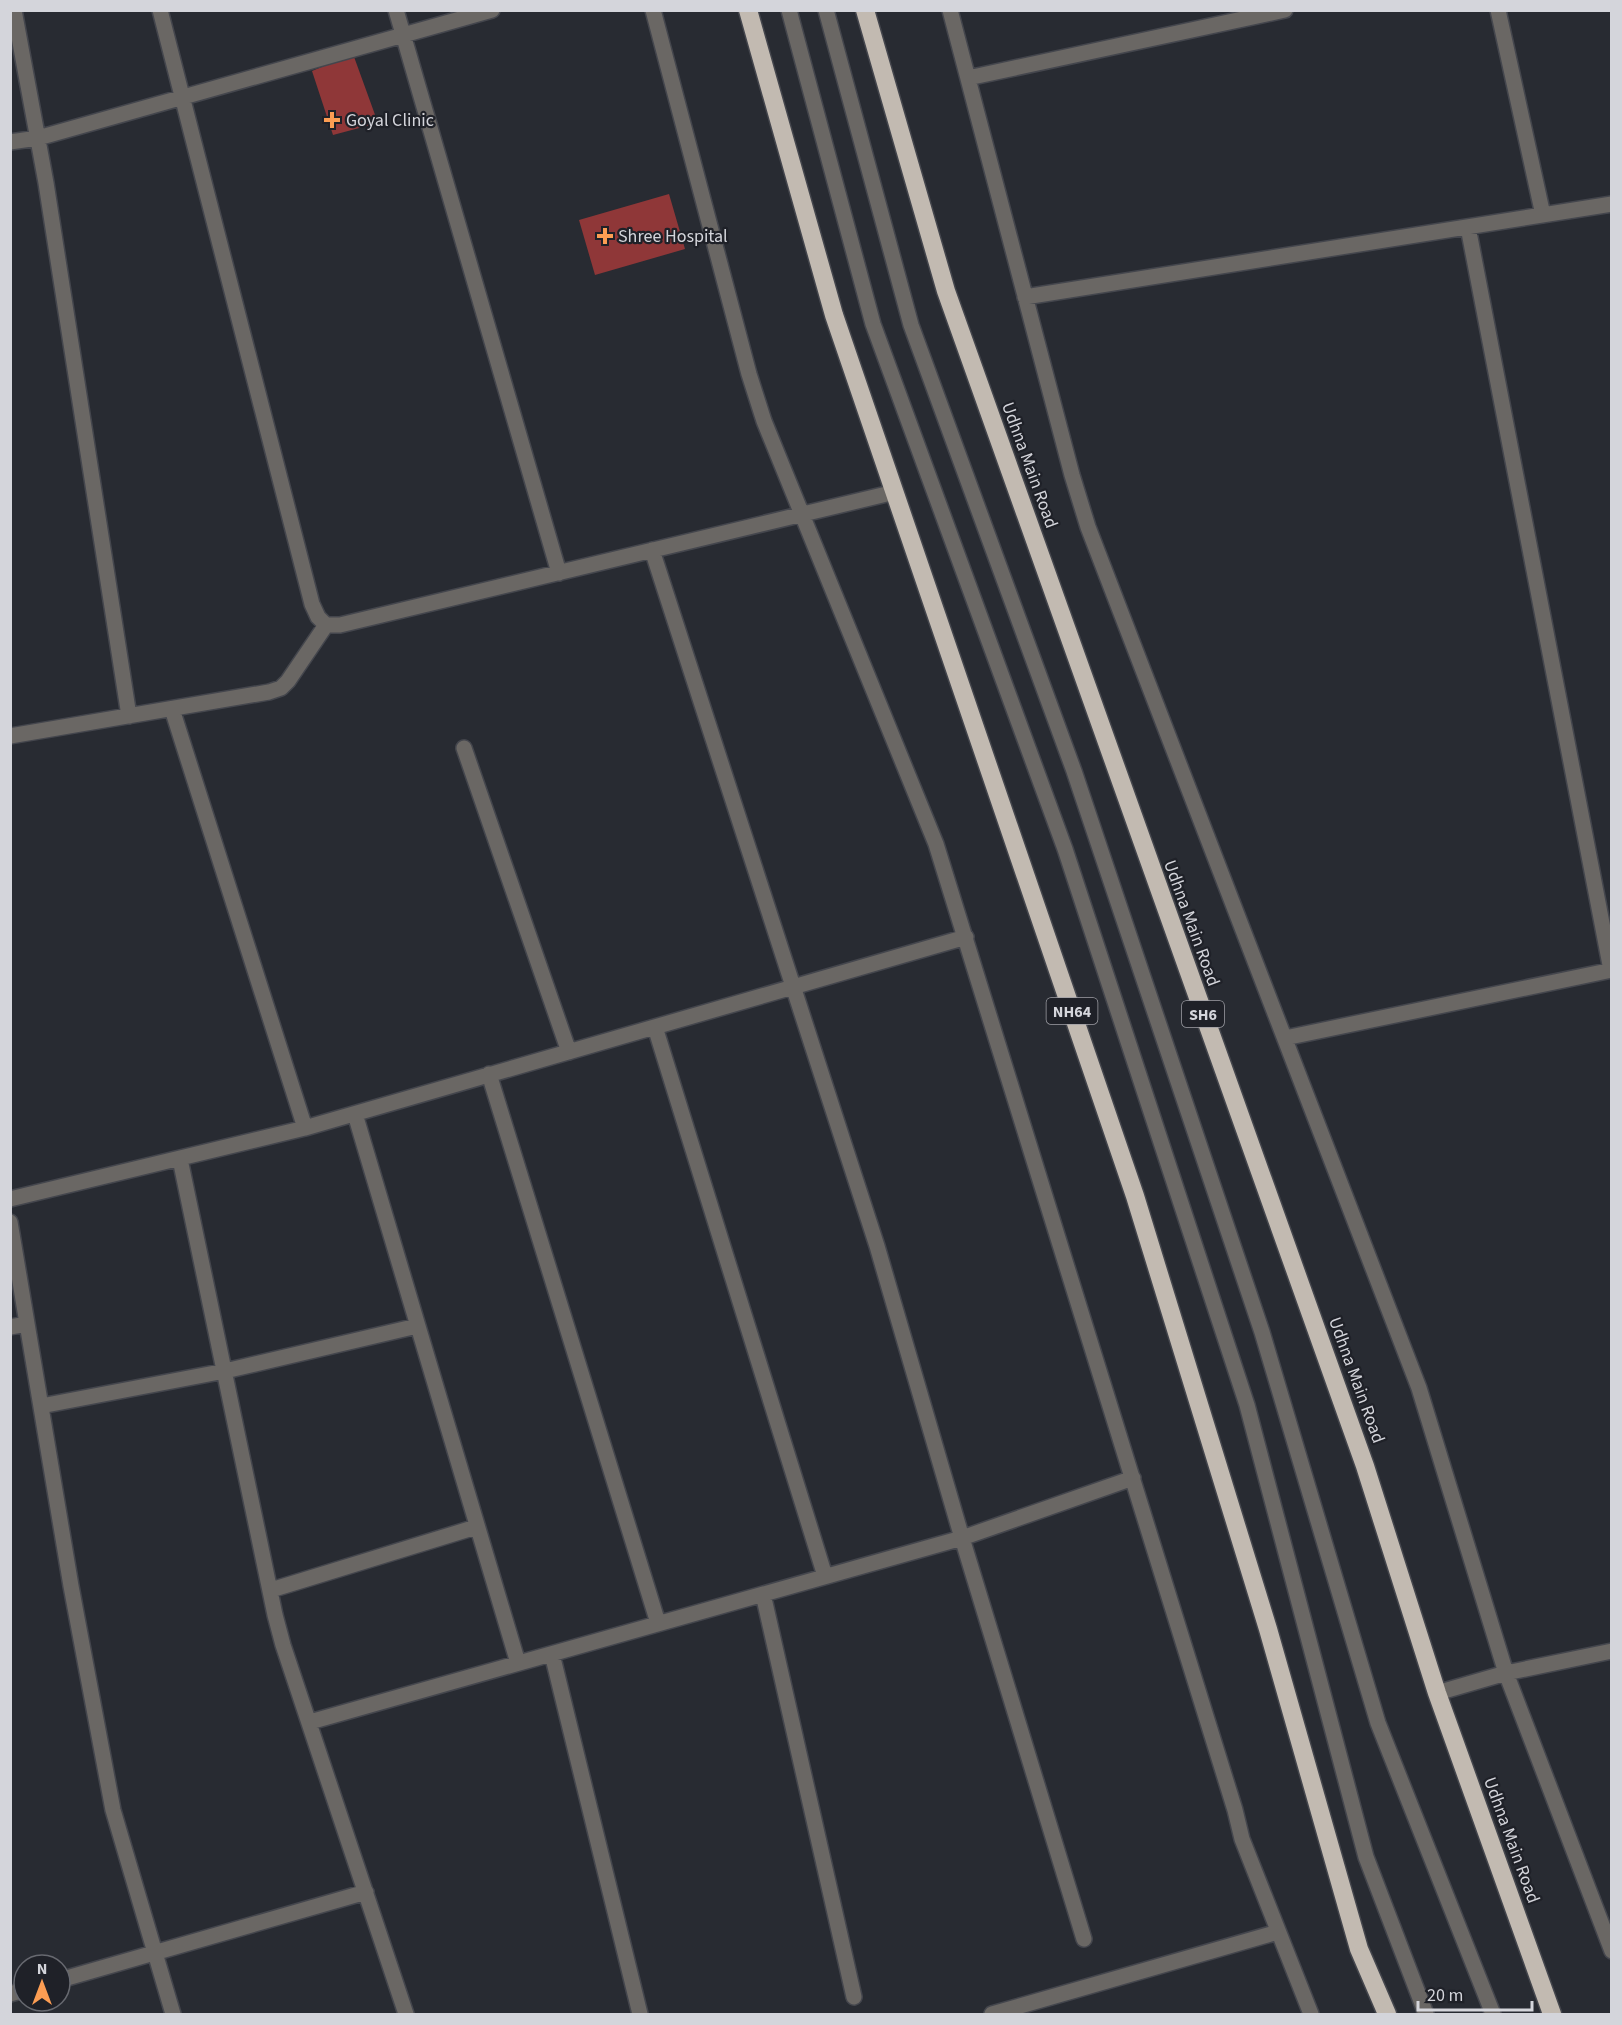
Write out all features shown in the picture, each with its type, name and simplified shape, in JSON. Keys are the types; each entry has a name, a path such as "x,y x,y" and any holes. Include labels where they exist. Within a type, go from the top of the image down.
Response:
{"highway":[{"name":"NH64","path":"748,10 834,315 1135,1196 1268,1629 1359,1949 1387,2014"},
{"name":"Udhna Main Road","path":"865,10 946,291 1365,1466 1437,1693 1552,2014"}],"street":[{"path":"14,10 38,138 129,716"},
{"path":"160,10 312,604 326,625 340,625 895,492"},
{"path":"396,10 559,573"},
{"path":"10,142 38,138 492,10"},
{"path":"653,10 749,374 764,421 936,844 1133,1478 1242,1839 1311,2014"},
{"path":"789,10 873,324 1076,883 1247,1404 1366,1857 1426,2014"},
{"path":"826,10 911,325 1060,731 1262,1332 1378,1723 1493,2014"},
{"path":"950,10 1072,475 1088,527 1419,1388 1506,1673 1611,1951"},
{"path":"968,78 1285,10"},
{"path":"1498,10 1543,215"},
{"path":"1025,297 1611,204"},
{"path":"1285,1038 1611,970 1468,227"},
{"path":"652,550 877,1246 962,1538 1084,1939"},
{"path":"10,736 269,692 281,688 326,625"},
{"path":"172,709 305,1128"},
{"path":"464,748 569,1052"},
{"path":"10,1199 305,1128 966,937"},
{"path":"655,1027 825,1576"},
{"path":"489,1074 658,1623"},
{"path":"355,1114 518,1663"},
{"path":"180,1159 270,1590 284,1645 406,2014"},
{"path":"10,1222 71,1586 113,1810 173,2014"},
{"path":"10,1327 27,1324"},
{"path":"41,1406 225,1371 417,1326"},
{"path":"310,1722 962,1538 1133,1478"},
{"path":"270,1590 476,1527"},
{"path":"762,1594 854,1997"},
{"path":"1437,1693 1506,1673 1611,1651"},
{"path":"552,1654 640,2014"},
{"path":"72,1977 366,1892"},
{"path":"992,2014 1278,1932"}],"building":[{"path":"353,54 378,123 333,135 312,71"},
{"path":"669,194 685,249 595,275 579,220"}],"place":[{"name":"Goyal Clinic","path":"332,120"},
{"name":"Shree Hospital","path":"605,236"}]}
